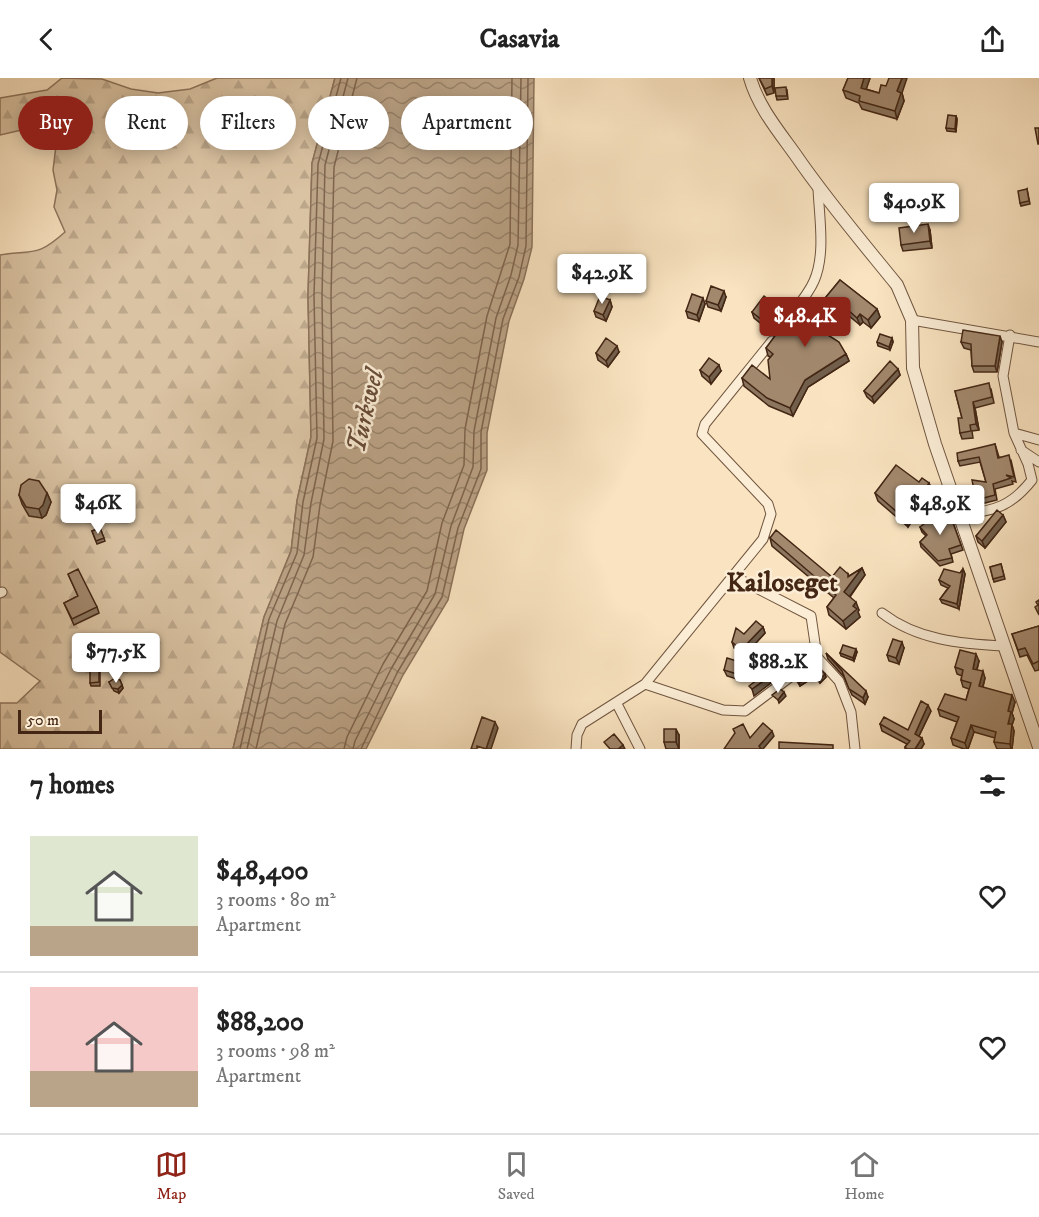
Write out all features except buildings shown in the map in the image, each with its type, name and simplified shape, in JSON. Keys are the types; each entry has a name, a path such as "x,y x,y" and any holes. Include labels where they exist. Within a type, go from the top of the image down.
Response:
{"street":[{"path":"750,78 762,105 818,188 897,285 912,320 913,368 958,516 1039,747"},
{"path":"576,749 577,735 582,724 617,704 645,684 763,539 771,514 768,504 702,434 705,424 780,331 810,289 820,252 818,188"},
{"path":"912,320 1010,335 1039,342"},
{"path":"958,516 1001,508 1019,496 1032,480 1028,464 1014,433 1003,376 1010,335"},
{"path":"1014,433 1039,440"},
{"path":"1019,448 1039,462"},
{"path":"733,576 811,616 817,657 839,681 851,712 855,749"},
{"path":"882,613 898,625 917,633 959,644 1004,646"},
{"path":"645,684 723,710 745,711 817,657"},
{"path":"617,704 640,749"}],"green space":[{"path":"62,78 102,79 131,89 158,93 190,89 217,78 335,78 330,96 308,96 308,150 316,150 312,163 308,296 311,437 297,501 291,551 264,617 233,749 0,749 0,703 17,703 40,681 0,652 0,255 41,249 65,232 54,207 57,190 53,170 56,150 93,150 93,96 18,96 18,131 0,135 0,98 47,90"}],"water":[{"name":"Turkwel","path":"335,78 534,78 532,247 524,279 509,321 487,433 487,470 464,529 448,600 403,675 366,749 233,749 264,617 291,551 297,501 311,437 308,296 312,163 316,150 389,150 389,96 330,96"}],"district":[{"name":"Kailoseget","path":"782,583"}]}
